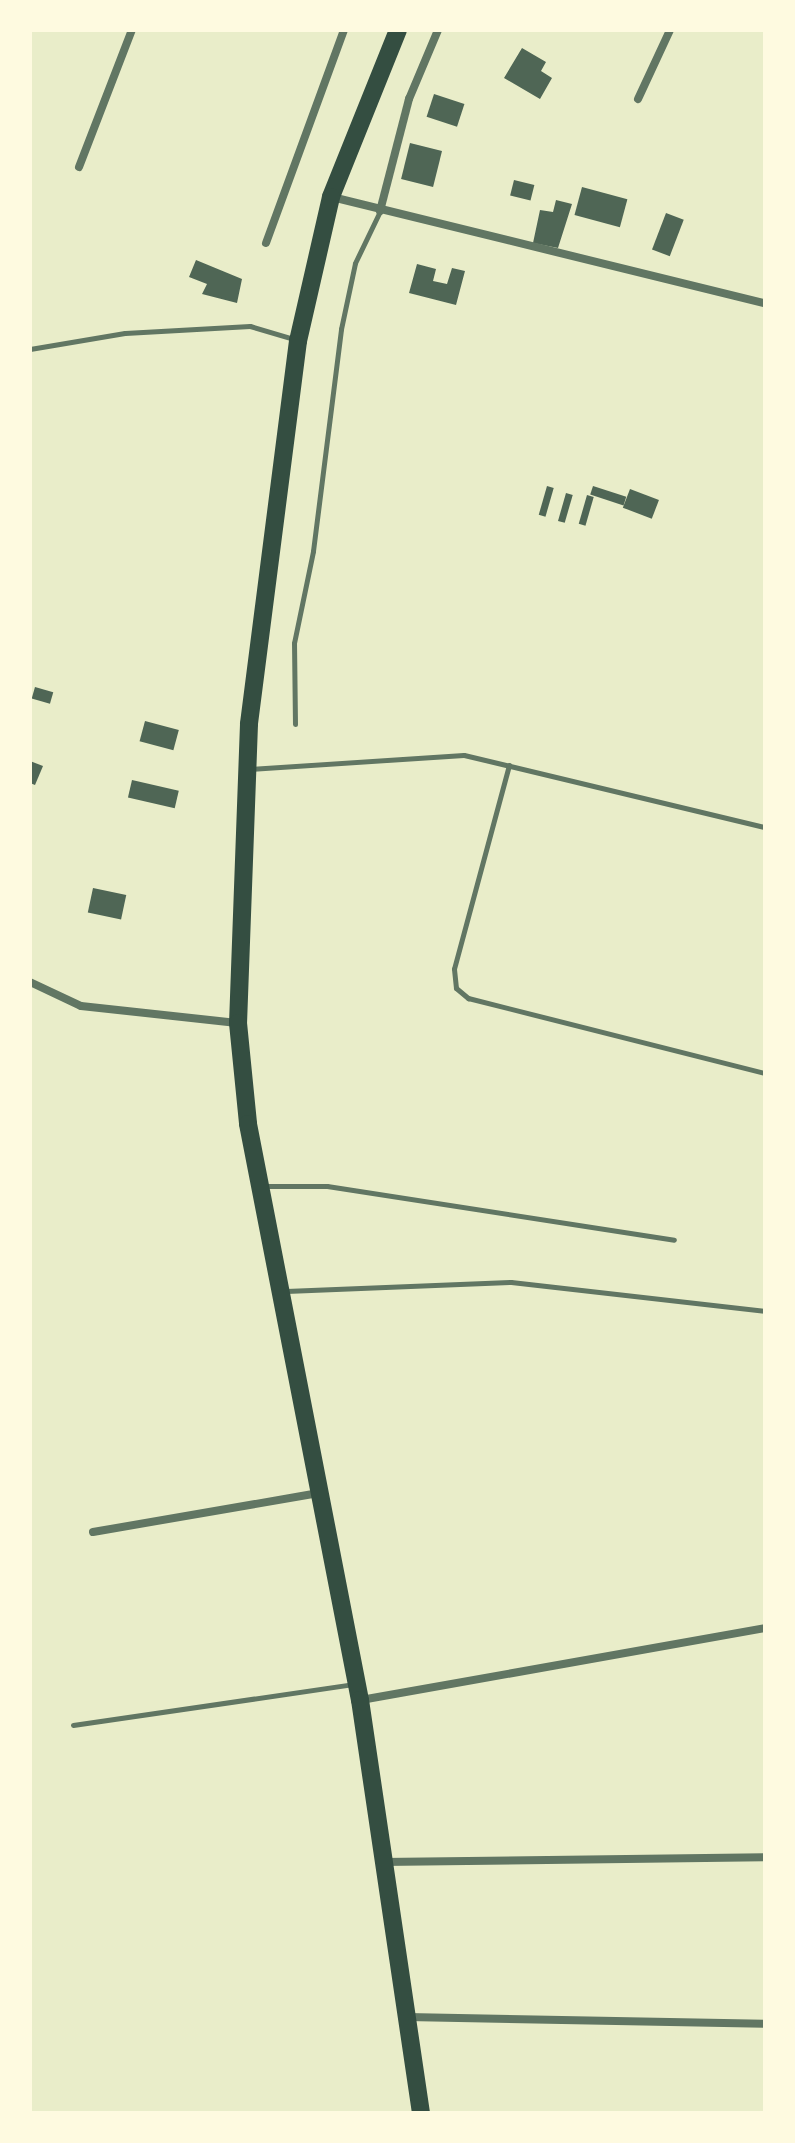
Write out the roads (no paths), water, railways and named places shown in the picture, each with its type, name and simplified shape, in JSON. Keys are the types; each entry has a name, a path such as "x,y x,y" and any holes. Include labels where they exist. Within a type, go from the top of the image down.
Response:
{"main road":[{"path":"398,30 331,197 298,341 247,769 238,1023 260,1186 358,1692 381,1862 421,2113"}],"street":[{"path":"79,167 132,30"},
{"path":"266,243 344,30"},
{"path":"380,211 409,99 438,30"},
{"path":"638,99 670,30"},
{"path":"331,197 765,303"},
{"path":"30,982 81,1006 156,1020 238,1023"},
{"path":"93,1532 320,1493"},
{"path":"358,1692 765,1628"},
{"path":"381,1862 765,1857"},
{"path":"406,2017 765,2024"}],"lane":[{"path":"295,724 294,643 313,551 341,329 355,263 380,211"},
{"path":"30,349 125,333 250,326 298,341"},
{"path":"247,769 418,753 509,765 765,827"},
{"path":"509,765 454,969 456,988 468,998 765,1073"},
{"path":"260,1186 327,1186 674,1240"},
{"path":"281,1291 511,1282 765,1311"},
{"path":"73,1725 358,1692"}]}
